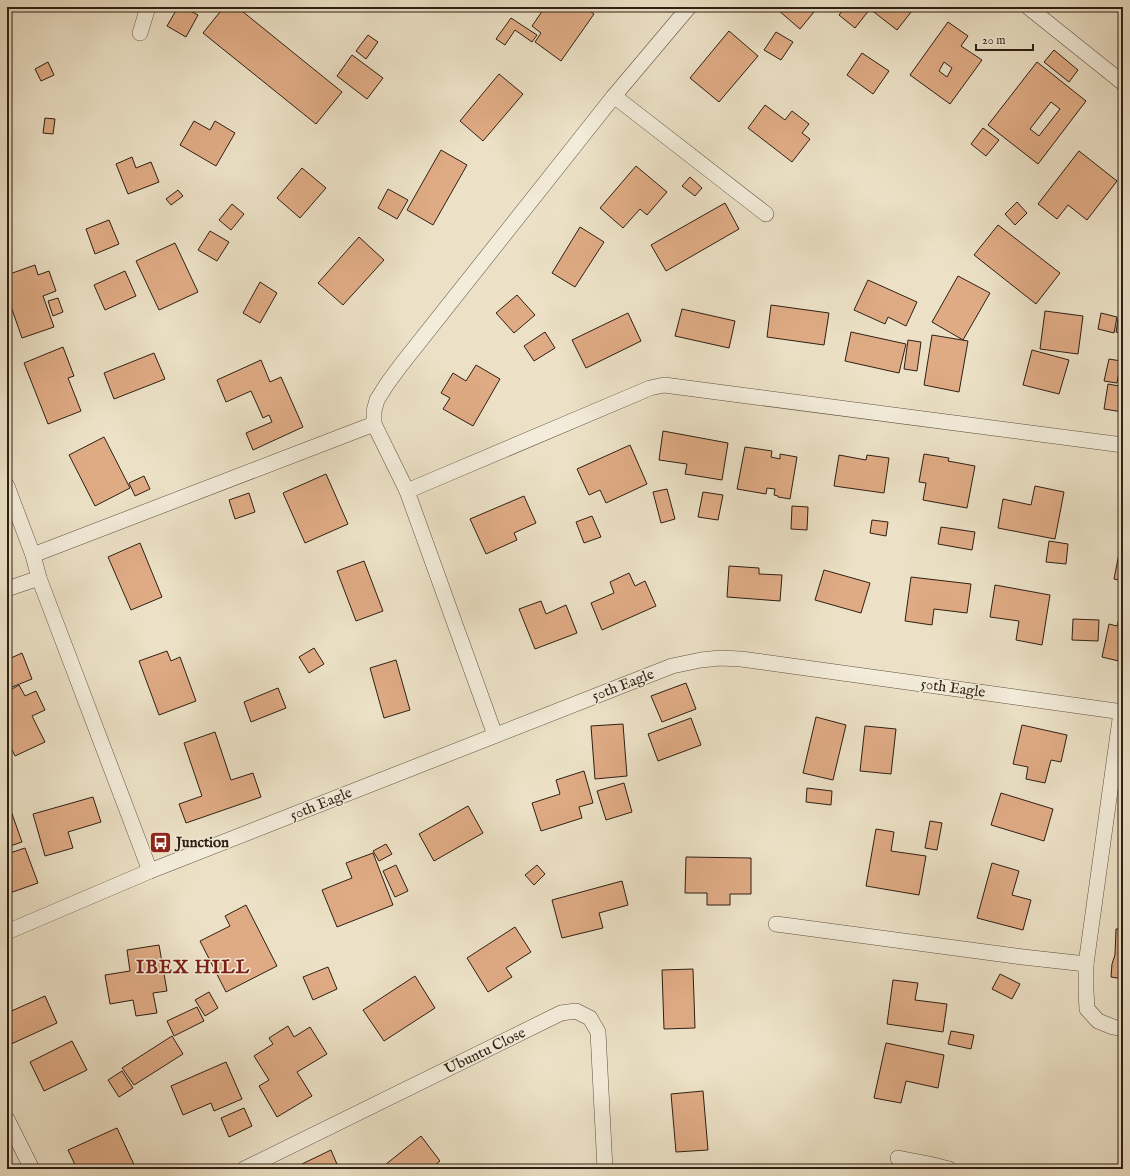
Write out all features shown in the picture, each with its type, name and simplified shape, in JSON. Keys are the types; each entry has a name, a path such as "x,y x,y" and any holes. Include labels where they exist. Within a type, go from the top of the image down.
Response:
{"street":[{"path":"140,33 148,7"},
{"path":"495,735 407,491 374,424 374,411 377,400 392,377 614,96 689,7"},
{"path":"1028,7 1123,83"},
{"path":"614,96 766,214"},
{"path":"407,491 650,388 664,385 1123,445"},
{"path":"33,555 374,424"},
{"path":"7,486 33,555 39,578 150,871"},
{"path":"7,590 39,578"},
{"name":"50th Eagle","path":"7,932 150,871 495,735 672,666 701,660 720,658 741,659 1122,712"},
{"path":"1122,712 1086,964 1086,991 1087,1009 1098,1021 1114,1028 1123,1029"},
{"path":"776,924 1086,964"},
{"name":"Ubuntu Close","path":"244,1169 561,1013 576,1011 590,1018 598,1032 605,1169"},
{"path":"7,1119 32,1169"},
{"path":"898,1158 949,1169"}],"building":[{"path":"178,7 183,7 198,15 186,37 167,26"},
{"path":"224,7 237,7 342,92 316,124 203,33"},
{"path":"538,7 584,7 594,14 561,61 535,42 541,33 532,26 543,10"},
{"path":"780,7 818,7 800,29 778,10"},
{"path":"845,7 915,7 897,30 870,9 855,28 839,15"},
{"path":"1110,7 1123,7 1123,16"},
{"path":"511,18 537,35 532,42 515,30 505,45 496,39"},
{"path":"948,22 968,36 961,46 982,60 950,104 910,75","holes":["944,62 952,68 947,77 939,71"]},
{"path":"729,31 758,56 719,102 690,78"},
{"path":"776,32 793,42 781,60 764,50"},
{"path":"368,35 378,42 366,59 356,51"},
{"path":"1054,50 1078,70 1069,82 1044,62"},
{"path":"862,53 889,71 873,94 847,75"},
{"path":"352,55 383,78 367,99 337,76"},
{"path":"48,62 54,75 41,81 35,69"},
{"path":"1037,62 1086,101 1038,164 988,125","holes":["1051,102 1060,109 1039,136 1030,129"]},
{"path":"499,74 523,94 483,141 460,121"},
{"path":"765,105 785,120 792,111 809,124 802,133 810,139 792,162 748,128"},
{"path":"45,118 55,119 53,134 43,133"},
{"path":"194,121 210,130 215,121 235,133 216,166 180,145"},
{"path":"983,128 999,140 986,156 971,144"},
{"path":"441,150 467,165 433,225 407,210"},
{"path":"1079,151 1117,181 1087,220 1068,205 1057,219 1038,204"},
{"path":"132,157 136,168 151,162 159,182 128,194 116,164"},
{"path":"636,166 667,192 647,215 640,209 623,228 600,208"},
{"path":"302,168 326,188 300,218 277,198"},
{"path":"690,177 702,188 695,196 682,186"},
{"path":"388,189 408,200 397,219 378,208"},
{"path":"178,190 183,196 171,205 166,199"},
{"path":"1017,202 1027,213 1015,225 1005,214"},
{"path":"725,203 739,229 666,271 651,245"},
{"path":"232,204 244,214 231,230 219,220"},
{"path":"109,220 119,244 95,254 86,229"},
{"path":"998,225 1060,273 1036,304 974,255"},
{"path":"580,227 604,242 575,287 552,273"},
{"path":"210,231 229,242 217,261 198,250"},
{"path":"359,237 384,260 343,305 318,283"},
{"path":"175,243 198,292 159,310 136,261"},
{"path":"35,265 38,275 49,271 56,291 43,296 54,327 22,338 7,295 7,275"},
{"path":"125,271 136,296 105,310 94,285"},
{"path":"958,276 990,293 963,340 932,322"},
{"path":"868,280 917,302 906,326 888,317 885,324 854,310"},
{"path":"260,282 277,293 260,323 243,313"},
{"path":"517,295 535,315 514,333 496,313"},
{"path":"58,298 63,312 53,316 48,301"},
{"path":"771,305 829,313 824,345 767,337"},
{"path":"1120,307 1123,307 1123,334 1116,332"},
{"path":"682,309 735,321 729,348 675,336"},
{"path":"1045,311 1083,316 1078,354 1040,349"},
{"path":"628,313 641,341 586,368 572,340"},
{"path":"1101,313 1117,317 1114,333 1098,329"},
{"path":"545,332 555,348 534,361 524,346"},
{"path":"851,332 906,344 899,373 845,361"},
{"path":"932,335 968,341 959,392 924,385"},
{"path":"908,340 921,342 917,371 904,369"},
{"path":"63,347 74,376 68,378 81,411 48,424 24,363"},
{"path":"1032,350 1069,360 1059,394 1023,385"},
{"path":"154,353 165,379 114,399 104,373"},
{"path":"1109,359 1121,361 1117,383 1104,381"},
{"path":"261,360 270,382 281,377 303,427 253,450 246,433 272,422 269,415 263,418 251,391 226,402 217,380"},
{"path":"1123,360 1123,412 1104,409 1108,384 1119,386"},
{"path":"476,365 500,379 473,426 443,409 450,398 441,393 453,373 466,381"},
{"path":"663,431 728,443 722,480 685,474 687,464 659,460"},
{"path":"104,437 130,488 95,506 69,455"},
{"path":"630,445 647,484 606,503 600,490 589,495 577,469"},
{"path":"745,447 772,451 771,457 780,459 780,454 797,457 790,499 774,495 775,489 767,488 766,494 737,489"},
{"path":"924,454 949,458 948,461 975,466 967,508 923,500 926,483 919,482"},
{"path":"839,455 866,460 867,455 889,458 884,493 834,486"},
{"path":"326,474 348,524 305,543 283,493"},
{"path":"144,476 150,489 135,496 129,483"},
{"path":"1123,478 1123,510 1119,509"},
{"path":"1035,486 1064,492 1055,539 998,528 1003,499 1031,505"},
{"path":"667,489 675,519 661,523 653,492"},
{"path":"703,492 723,495 718,520 698,517"},
{"path":"249,493 255,512 235,519 229,500"},
{"path":"524,496 536,523 514,533 517,540 486,554 470,519"},
{"path":"792,506 808,507 807,530 791,529"},
{"path":"592,516 601,537 584,543 576,522"},
{"path":"872,520 888,522 886,536 870,533"},
{"path":"941,527 975,532 972,550 938,544"},
{"path":"1123,538 1123,581 1114,579"},
{"path":"1049,541 1068,544 1066,564 1046,562"},
{"path":"140,543 162,597 131,610 108,557"},
{"path":"364,561 383,611 356,621 337,571"},
{"path":"729,566 759,568 759,574 782,575 780,601 727,597"},
{"path":"824,570 870,583 861,613 815,600"},
{"path":"629,573 635,586 645,581 656,606 602,630 591,603 614,593 610,582"},
{"path":"911,577 971,584 967,613 934,609 932,625 905,621"},
{"path":"995,585 1050,595 1042,645 1016,640 1019,621 990,617"},
{"path":"541,601 546,614 566,605 577,633 535,649 519,609"},
{"path":"1121,612 1123,612 1123,662 1102,657 1109,624 1117,626"},
{"path":"1073,619 1099,620 1098,641 1072,640"},
{"path":"7,647 11,658 22,653 32,679 7,689"},
{"path":"314,648 324,664 309,673 299,657"},
{"path":"167,651 171,661 180,657 196,701 159,715 139,661"},
{"path":"396,660 410,710 384,718 370,668"},
{"path":"686,683 696,709 662,722 651,696"},
{"path":"19,685 25,696 36,691 45,710 32,716 45,742 15,756 7,740 7,692"},
{"path":"278,688 286,708 251,722 244,702"},
{"path":"816,717 846,725 833,780 803,773"},
{"path":"691,718 701,745 658,761 648,734"},
{"path":"623,724 627,776 595,779 591,726"},
{"path":"1022,725 1067,735 1061,762 1051,760 1045,783 1026,779 1028,767 1013,764"},
{"path":"865,726 896,729 891,774 860,771"},
{"path":"215,732 231,780 253,773 261,797 186,823 179,804 202,796 184,743"},
{"path":"584,771 593,803 579,807 582,818 541,831 532,803 560,794 556,780"},
{"path":"624,783 632,812 606,820 597,791"},
{"path":"807,788 832,791 831,805 806,802"},
{"path":"1001,793 1053,809 1044,841 991,825"},
{"path":"93,797 101,822 68,832 73,848 45,856 33,814"},
{"path":"468,806 483,833 434,861 419,834"},
{"path":"11,811 22,842 7,847 7,812"},
{"path":"930,821 942,823 937,850 925,848"},
{"path":"876,829 894,832 891,851 926,856 919,895 866,886"},
{"path":"386,844 392,854 379,861 373,851"},
{"path":"25,848 38,883 7,894 7,854"},
{"path":"373,853 393,905 337,927 322,890 352,878 346,863"},
{"path":"686,857 751,858 751,894 730,894 730,905 707,905 707,893 685,893"},
{"path":"992,863 1019,871 1012,895 1031,900 1023,930 977,918"},
{"path":"396,865 408,891 395,897 383,871"},
{"path":"537,865 545,874 534,885 525,875"},
{"path":"622,881 628,905 599,913 603,928 562,938 552,900"},
{"path":"246,905 277,966 226,992 200,941 230,926 225,916"},
{"path":"515,927 531,952 506,968 512,977 488,992 467,958"},
{"path":"1116,929 1123,929 1123,979 1111,977 1112,964 1115,955"},
{"path":"159,945 167,991 153,993 157,1013 136,1016 133,1000 110,1004 105,975 130,971 127,950"},
{"path":"328,967 337,989 313,1000 303,977"},
{"path":"693,969 695,1028 664,1029 662,970"},
{"path":"1000,974 1020,984 1012,999 992,989"},
{"path":"415,976 435,1008 384,1041 363,1010"},
{"path":"893,980 918,983 915,1000 947,1004 943,1032 887,1024"},
{"path":"209,992 218,1008 205,1016 195,1000"},
{"path":"45,996 57,1023 9,1045 7,1041 7,1013"},
{"path":"197,1007 204,1021 174,1036 167,1021"},
{"path":"288,1026 294,1037 310,1027 327,1054 297,1072 312,1096 277,1117 259,1086 269,1080 254,1056 273,1044 269,1038"},
{"path":"951,1031 974,1035 971,1049 948,1044"},
{"path":"172,1036 183,1054 134,1085 122,1068"},
{"path":"72,1041 87,1070 44,1091 30,1062"},
{"path":"886,1043 944,1055 938,1088 906,1081 901,1103 874,1098"},
{"path":"226,1062 242,1099 214,1111 211,1103 183,1115 171,1086"},
{"path":"122,1071 133,1088 119,1097 108,1080"},
{"path":"703,1091 708,1150 676,1152 671,1094"},
{"path":"244,1108 252,1126 229,1137 221,1118"},
{"path":"117,1128 136,1169 116,1169 114,1166 107,1169 77,1169 68,1150"},
{"path":"421,1136 440,1161 430,1169 380,1169"},
{"path":"331,1150 339,1169 304,1169 302,1164"}],"place":[{"name":"Junction","path":"161,842"}],"district":[{"name":"IBEX HILL","path":"193,968"}]}
